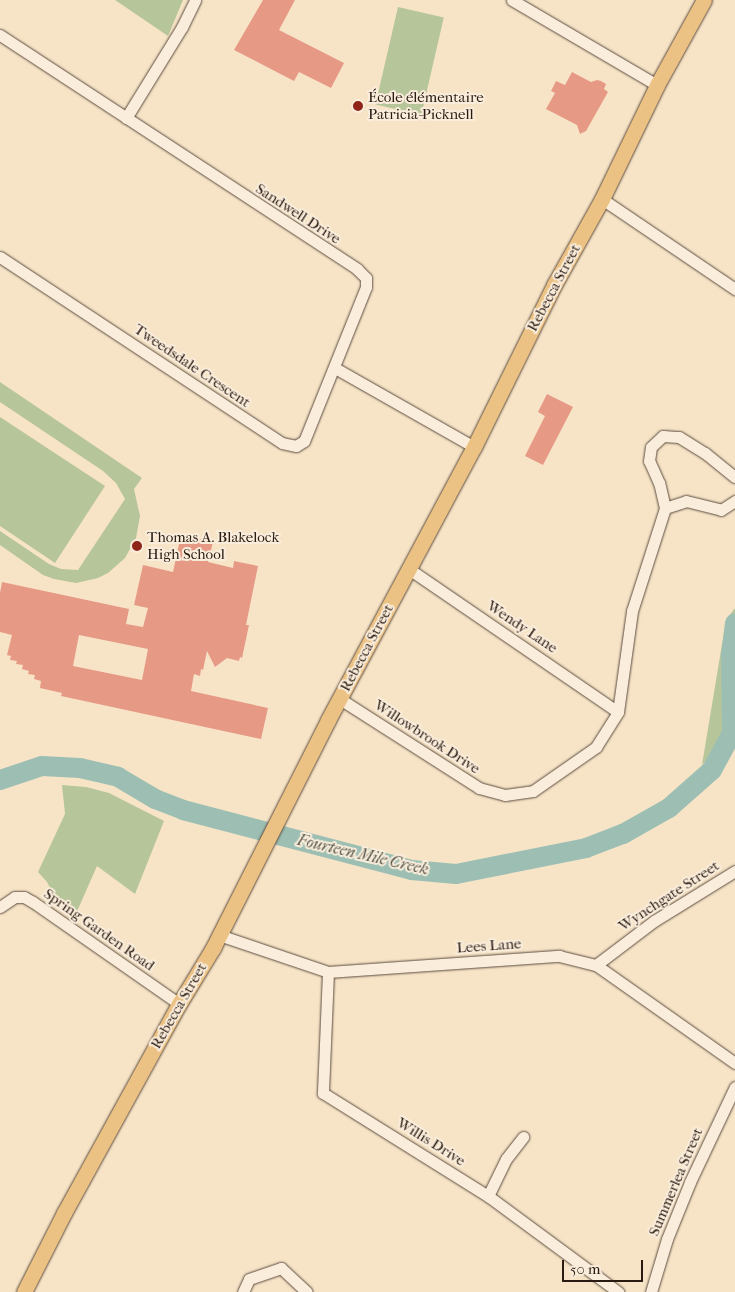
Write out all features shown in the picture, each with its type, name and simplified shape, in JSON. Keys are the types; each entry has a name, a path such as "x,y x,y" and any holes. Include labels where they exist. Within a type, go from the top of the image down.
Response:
{"main road":[{"name":"Rebecca Street","path":"24,1292 64,1213 178,1004 219,935 340,699 474,447 554,285 602,199 657,85 704,0"}],"street":[{"path":"126,118 182,27 196,0"},
{"path":"512,0 657,85"},
{"name":"Sandwell Drive","path":"0,35 358,269 366,278 366,287 335,368"},
{"path":"602,199 735,289"},
{"name":"Tweedsdale Crescent","path":"0,257 282,443 296,446 304,441 335,368"},
{"path":"335,368 474,447"},
{"path":"735,477 680,437 663,436 656,440 648,454 649,461 659,483 665,508 686,501 721,510 735,501"},
{"name":"Willowbrook Drive","path":"340,699 478,788 505,795 533,791 596,747 618,712 632,611 665,508"},
{"name":"Wendy Lane","path":"409,569 618,712"},
{"name":"Wynchgate Street","path":"596,965 654,921 735,871"},
{"name":"Spring Garden Road","path":"0,907 15,897 24,897 34,902 178,1004"},
{"name":"Lees Lane","path":"219,935 328,972 559,956 596,965 735,1063"},
{"name":"Willis Drive","path":"328,972 323,1093 488,1196 618,1292"},
{"name":"Summerlea Street","path":"651,1292 670,1231 735,1087"},
{"path":"488,1196 506,1159 523,1137"},
{"path":"243,1292 249,1279 282,1268 307,1292"}],"green space":[{"path":"115,0 183,0 168,36"},
{"path":"398,7 444,18 421,115 376,104"},
{"path":"0,382 142,478 134,489 140,516 136,538 125,558 108,573 98,578 76,583 54,579 43,575 0,545 0,531 49,564 61,569 78,570 125,499 116,483 103,471 0,402"},
{"path":"0,417 105,486 55,563 0,526"},
{"path":"735,608 735,732 702,765 726,620"},
{"path":"62,785 86,787 109,793 164,821 135,894 97,866 75,916 56,899 47,882 38,872 65,814"}],"building":[{"path":"263,0 295,0 279,30 344,63 331,88 299,72 294,81 234,50"},
{"path":"572,72 591,82 601,81 606,84 604,89 608,92 586,131 580,134 577,125 546,109 555,93 551,91 556,81 565,85"},
{"path":"547,394 573,407 543,465 525,456 545,416 538,412"},
{"path":"181,535 213,542 208,562 233,568 234,561 258,566 246,625 249,625 242,658 240,657 239,661 227,658 215,667 207,651 200,676 194,674 191,691 268,708 261,739 61,696 62,693 40,688 41,681 34,679 35,675 28,674 29,671 22,669 23,665 16,664 17,661 10,660 11,656 7,655 12,635 0,632 0,593 2,582 129,609 126,624 143,627 148,608 134,605 143,565 173,572","holes":["79,635 148,649 142,680 73,666"]}],"waterway":[{"name":"Fourteen Mile Creek","path":"0,780 42,766 80,768 118,777 155,799 183,810 412,870 456,874 586,848 623,834 669,808 712,770 732,733 731,656 735,623"}],"place":[{"name":"École élémentaire Patricia-Picknell","path":"358,106"},
{"name":"Thomas A. Blakelock High School","path":"137,546"}]}
